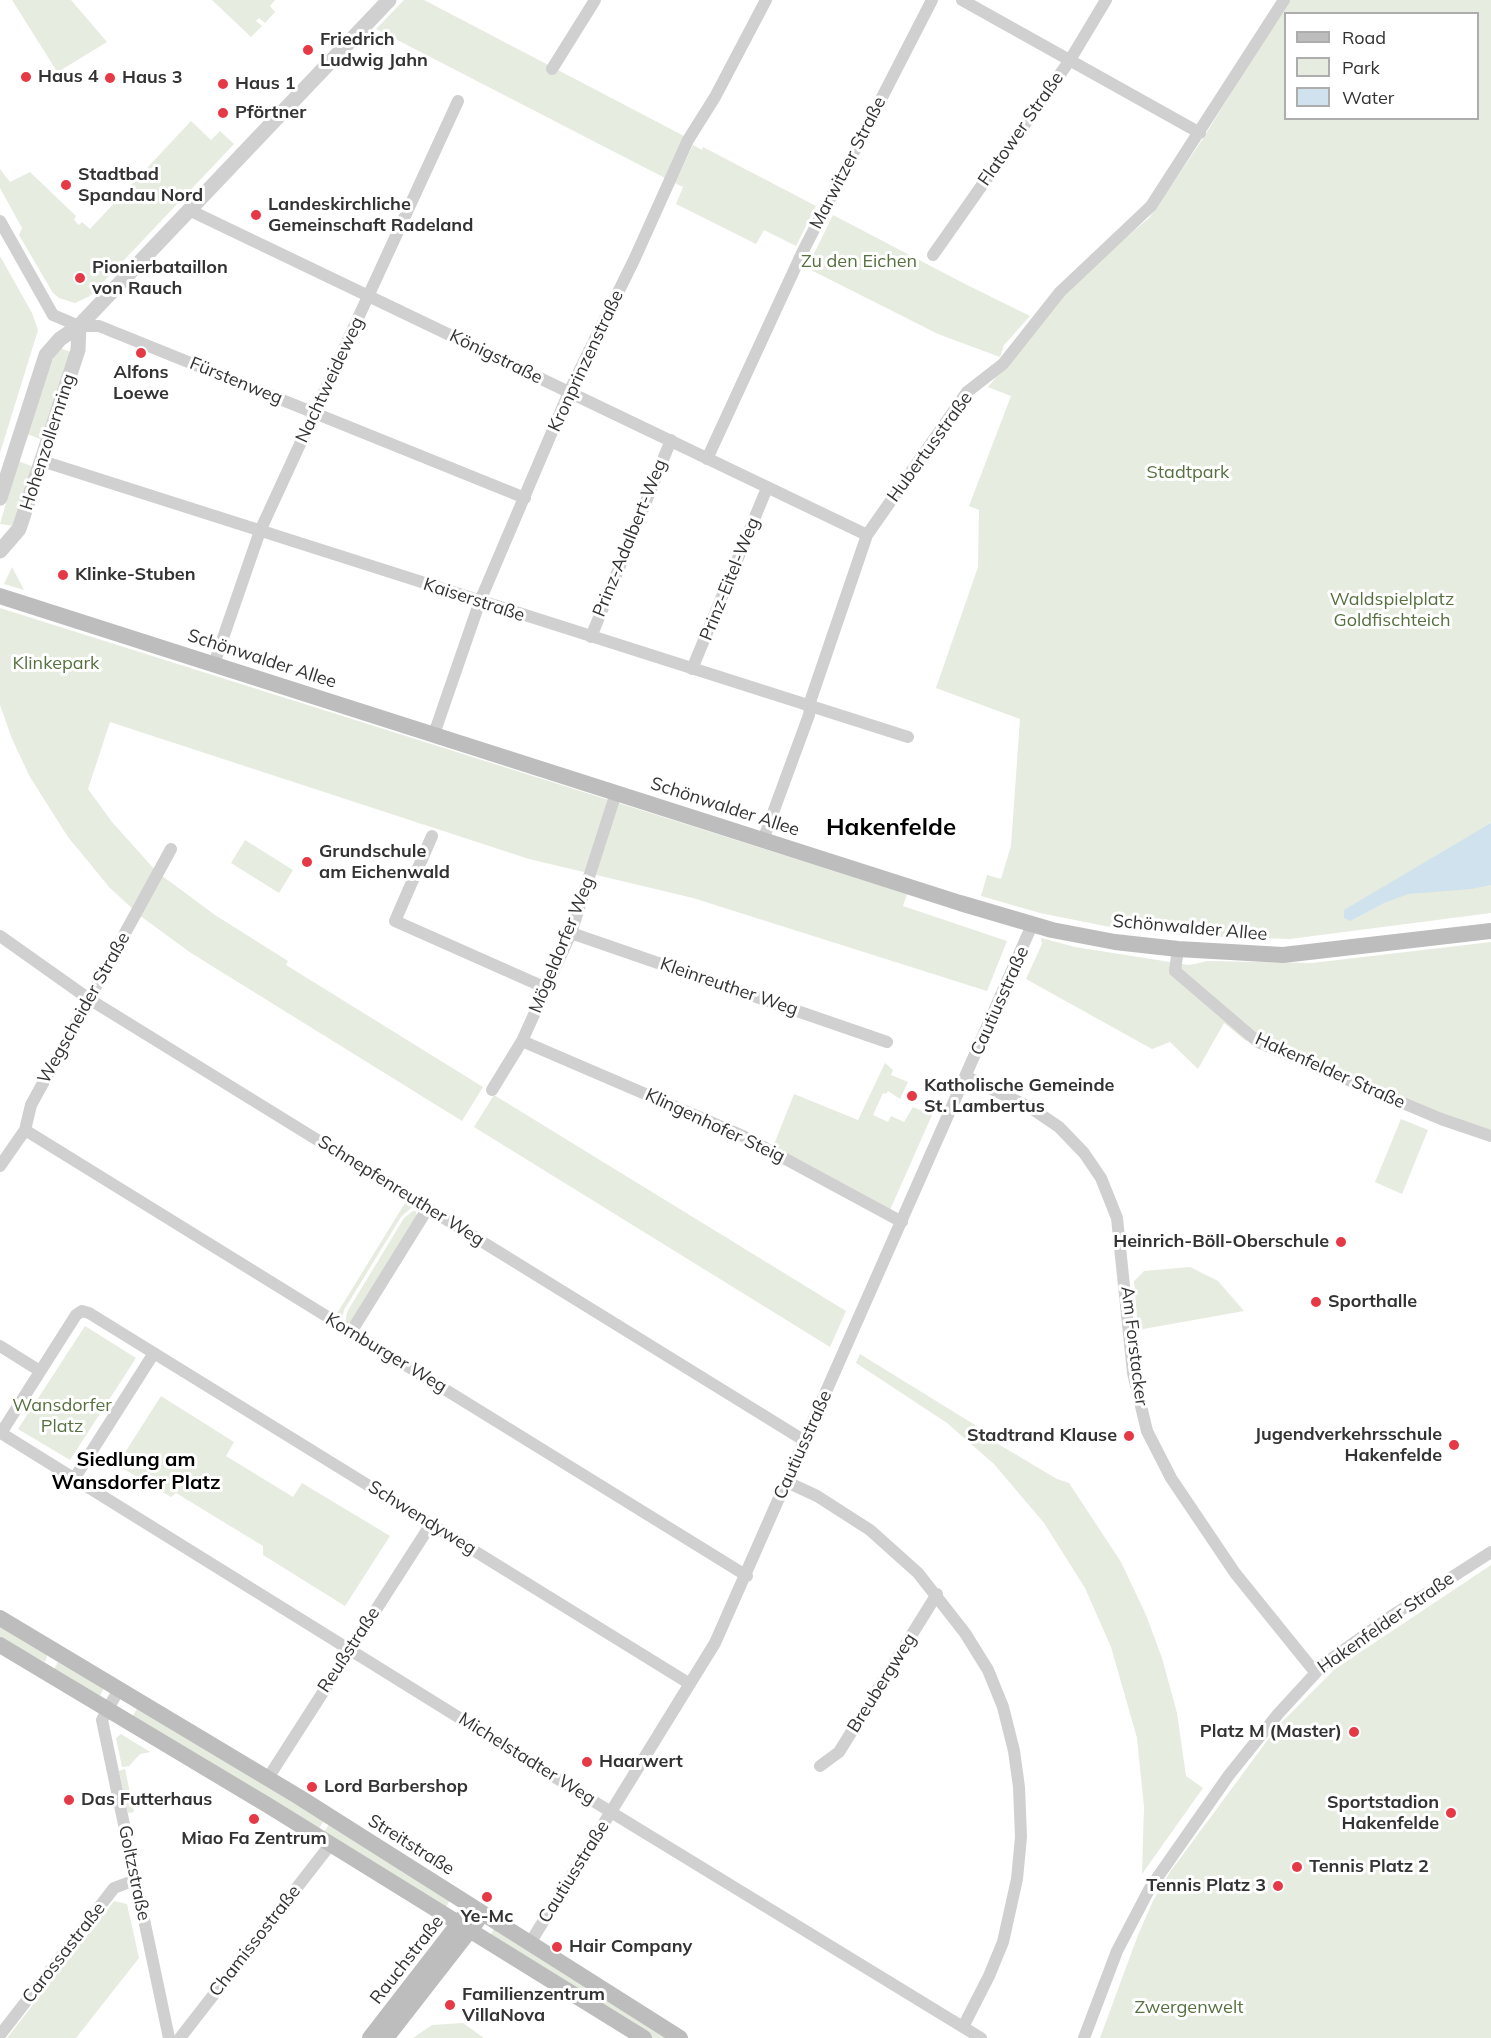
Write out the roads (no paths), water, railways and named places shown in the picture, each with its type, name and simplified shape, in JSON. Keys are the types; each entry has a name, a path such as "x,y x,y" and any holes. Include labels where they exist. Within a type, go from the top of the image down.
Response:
{"main road":[{"name":"Schönwalder Allee","path":"0,596 1032,925 1115,942 1178,949 1283,955 1491,931"},
{"name":"Streitstraße","path":"0,1618 268,1778 680,2038"},
{"path":"0,1645 466,1926 644,2038"},
{"name":"Rauchstraße","path":"386,2038 477,1909"},
{"name":"Rauchstraße","path":"370,2038 466,1926"}],"street":[{"path":"0,221 53,315 79,326 389,0"},
{"path":"552,69 595,0"},
{"name":"Kronprinzenstraße","path":"434,734 480,602 569,392 634,260 688,140 715,97 766,0"},
{"name":"Marwitzer Straße","path":"707,459 802,253 932,0"},
{"path":"962,0 1200,133"},
{"name":"Flatower Straße","path":"933,255 1070,60 1106,0"},
{"name":"Hubertusstraße","path":"763,840 809,715 867,535 967,392 1003,364 1060,292 1141,218 1200,133 1284,0"},
{"name":"Nachtweideweg","path":"214,664 260,531 458,101"},
{"name":"Königstraße","path":"189,210 867,535"},
{"name":"Fürstenweg","path":"79,326 99,326 525,498"},
{"name":"Hohenzollernring","path":"0,551 20,529 78,350 79,326"},
{"name":"Hohenzollernring","path":"0,498 46,355 60,339 79,326"},
{"name":"Prinz-Adalbert-Weg","path":"591,637 671,440"},
{"name":"Kaiserstraße","path":"42,461 908,737"},
{"name":"Prinz-Eitel-Weg","path":"692,669 767,488"},
{"name":"Mögeldorfer Weg","path":"492,1090 522,1041 571,933 616,793"},
{"path":"432,836 395,921 546,988"},
{"name":"Wegscheider Straße","path":"1,1163 24,1130 31,1105 171,849"},
{"name":"Cautiusstraße","path":"530,1942 715,1643 747,1576 1032,925"},
{"name":"Kleinreuther Weg","path":"571,933 887,1042"},
{"name":"Schnepfenreuther Weg","path":"0,936 89,999 805,1441"},
{"name":"Hakenfelder Straße","path":"1178,949 1175,971 1258,1042 1441,1119 1491,1136"},
{"name":"Klingenhofer Steig","path":"522,1041 743,1136 902,1222"},
{"name":"Am Forstacker","path":"967,1077 1031,1108 1059,1127 1084,1153 1101,1178 1117,1218 1133,1373 1138,1400 1155,1448 1171,1478 1236,1573 1315,1672"},
{"name":"Kornburger Weg","path":"24,1130 747,1576"},
{"path":"351,1332 428,1208"},
{"path":"81,1311 89,1313 154,1353 74,1479 1,1434 40,1371 81,1311"},
{"path":"0,1346 40,1371"},
{"name":"Schwendyweg","path":"154,1353 690,1684"},
{"name":"Michelstadter Weg","path":"74,1479 981,2038"},
{"path":"787,1482 870,1530 918,1573 937,1594 978,1652 1000,1700 1014,1751 1021,1814 1020,1860 1008,1924 989,1976 963,2026"},
{"name":"Reußstraße","path":"268,1778 431,1524"},
{"name":"Hakenfelder Straße","path":"1084,2038 1116,1951 1150,1888 1229,1775 1315,1672 1364,1635 1491,1552"},
{"name":"Breubergweg","path":"820,1766 839,1752 937,1594"},
{"path":"108,1709 119,1689"},
{"name":"Goltzstraße","path":"108,1709 102,1720 169,2038"},
{"name":"Chamissostraße","path":"180,2038 330,1845"},
{"name":"Carossastraße","path":"0,2035 114,1888 135,1880"}],"water":[{"path":"1491,823 1491,885 1471,889 1408,894 1384,903 1350,921 1344,918 1344,910"}],"place":[{"name":"Friedrich Ludwig Jahn","path":"308,50"},
{"name":"Haus 4","path":"26,77"},
{"name":"Haus 3","path":"110,78"},
{"name":"Haus 1","path":"223,84"},
{"name":"Pförtner","path":"223,113"},
{"name":"Stadtbad Spandau Nord","path":"66,185"},
{"name":"Landeskirchliche Gemeinschaft Radeland","path":"256,215"},
{"name":"Pionierbataillon von Rauch","path":"80,278"},
{"name":"Alfons Loewe","path":"141,353"},
{"name":"Klinke-Stuben","path":"63,575"},
{"name":"Grundschule am Eichenwald","path":"307,862"},
{"name":"Katholische Gemeinde St. Lambertus","path":"912,1096"},
{"name":"Heinrich-Böll-Oberschule","path":"1341,1242"},
{"name":"Sporthalle","path":"1316,1302"},
{"name":"Stadtrand Klause","path":"1129,1436"},
{"name":"Jugendverkehrsschule Hakenfelde","path":"1454,1445"},
{"name":"Platz M (Master)","path":"1354,1732"},
{"name":"Haarwert","path":"587,1762"},
{"name":"Lord Barbershop","path":"312,1787"},
{"name":"Das Futterhaus","path":"69,1800"},
{"name":"Sportstadion Hakenfelde","path":"1451,1813"},
{"name":"Miao Fa Zentrum","path":"254,1819"},
{"name":"Tennis Platz 2","path":"1297,1867"},
{"name":"Tennis Platz 3","path":"1278,1886"},
{"name":"Ye-Mc","path":"487,1897"},
{"name":"Hair Company","path":"557,1947"},
{"name":"Familienzentrum VillaNova","path":"450,2005"}],"district":[{"name":"Hakenfelde","path":"891,828"},
{"name":"Siedlung am Wansdorfer Platz","path":"136,1472"}],"park label":[{"name":"Zu den Eichen","path":"859,262"},
{"name":"Stadtpark","path":"1188,473"},
{"name":"Waldspielplatz Goldfischteich","path":"1392,610"},
{"name":"Klinkepark","path":"56,664"},
{"name":"Wansdorfer Platz","path":"62,1416"},
{"name":"Zwergenwelt","path":"1189,2008"}]}
